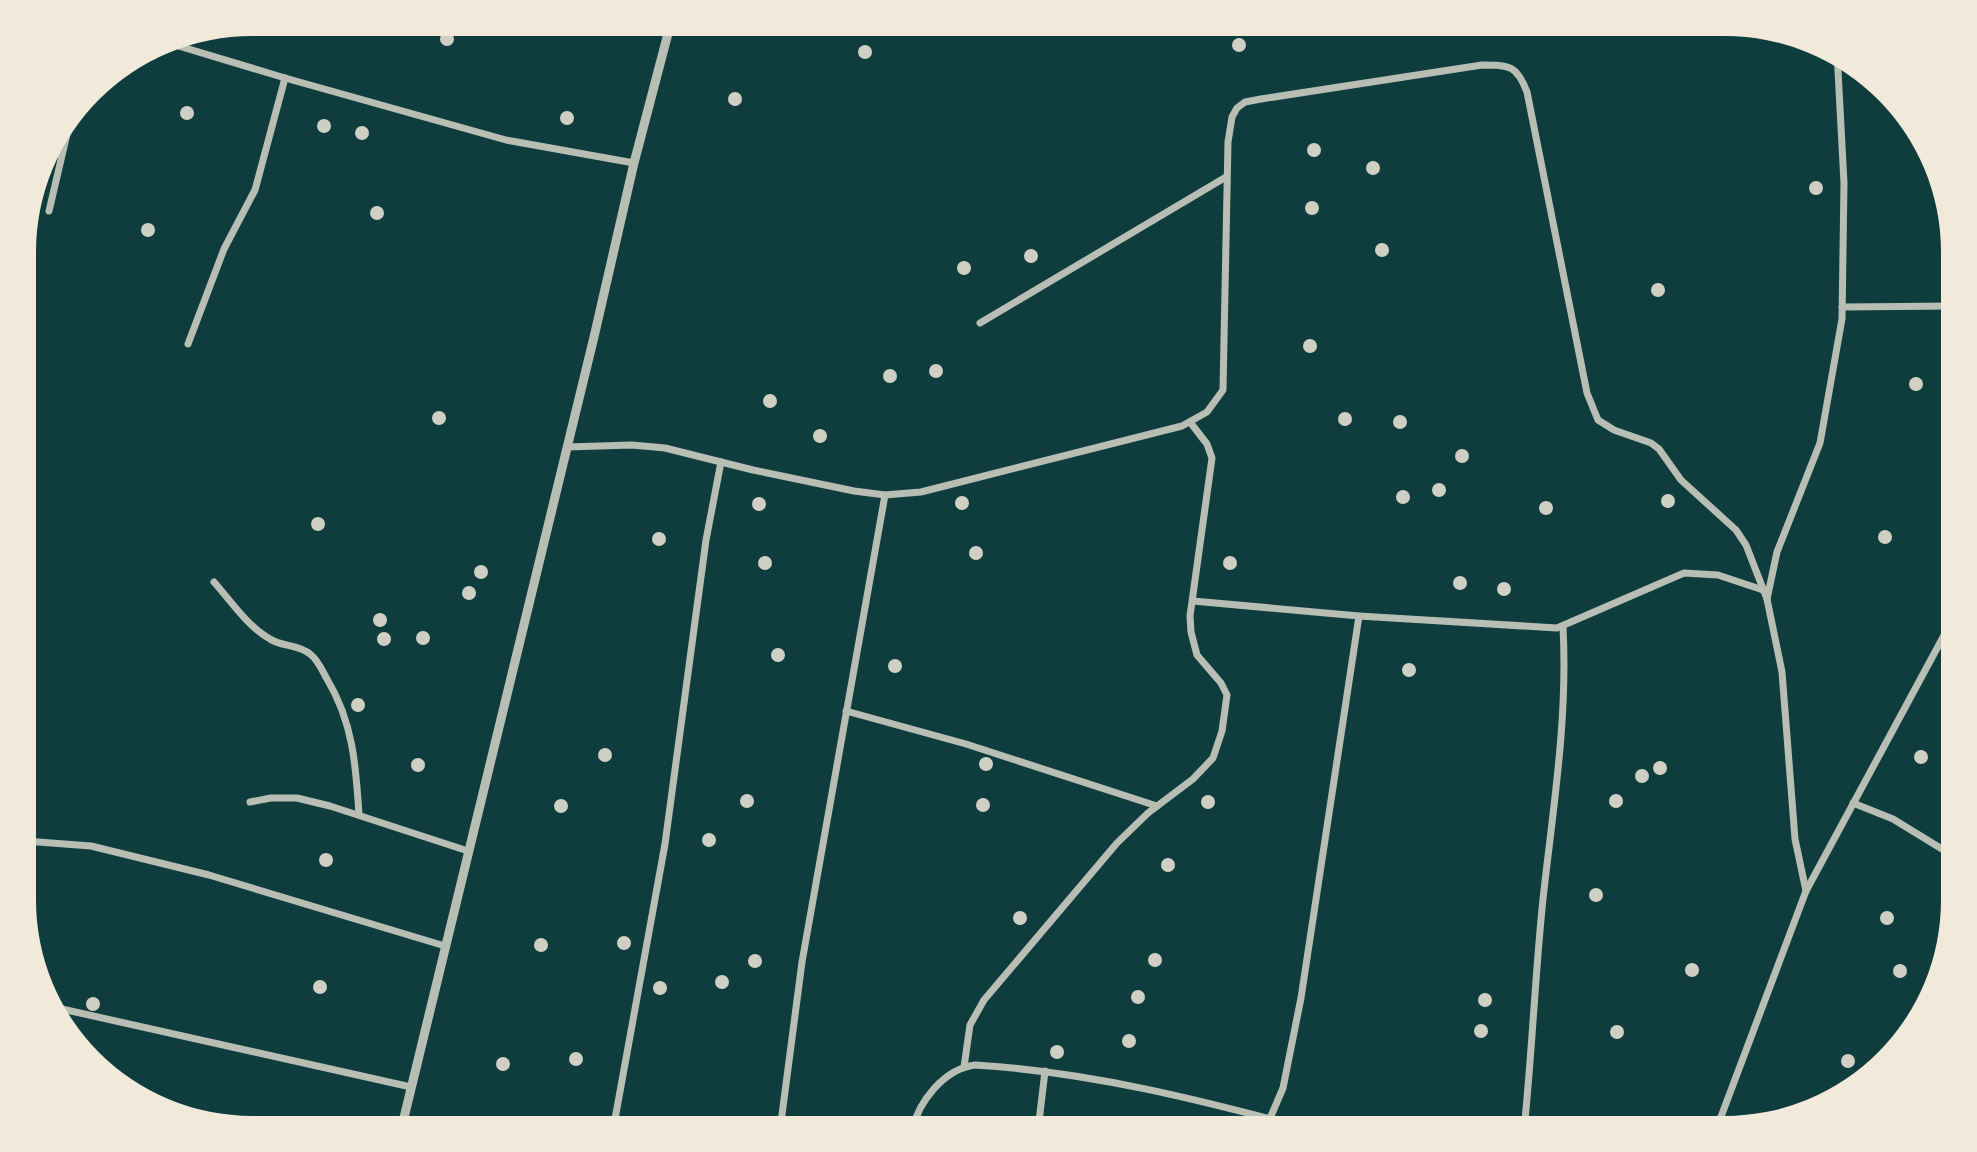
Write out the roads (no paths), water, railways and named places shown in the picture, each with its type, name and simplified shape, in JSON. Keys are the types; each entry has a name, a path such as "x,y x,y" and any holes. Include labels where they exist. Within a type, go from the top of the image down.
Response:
{"street":[{"path":"404,1116 667,36"},
{"path":"184,47 506,140 634,163"},
{"path":"567,447 622,445 665,448 885,495 921,492 1190,422 1207,412 1223,390 1226,177 1232,117 1237,108 1245,102 1482,65 1507,66 1518,72 1527,92 1587,393 1598,420 1659,449 1681,480 1736,530 1746,545 1767,599 1782,672 1795,839 1806,891"},
{"path":"1767,599 1777,552 1820,443 1832,386 1842,307 1844,183 1838,68"},
{"path":"188,344 224,249 255,190 285,78"},
{"path":"49,211 64,145"},
{"path":"980,323 1226,177"},
{"path":"1842,307 1941,306"},
{"path":"964,1067 970,1025 984,1000 1117,843 1209,764 1222,731 1227,695 1197,655 1191,632 1212,458 1207,444 1190,422"},
{"path":"616,1116 665,844 706,540 721,462"},
{"path":"782,1116 802,962 885,495"},
{"path":"1193,601 1359,616 1563,627 1684,573 1718,575 1763,590"},
{"path":"214,582 265,637 278,644 300,648 318,662 344,708 349,725 359,815"},
{"path":"1271,1116 1283,1088 1301,998 1359,616"},
{"path":"1525,1116 1536,969 1564,724 1563,627"},
{"path":"1721,1116 1806,891 1941,641"},
{"path":"846,711 980,748 1157,806"},
{"path":"250,802 297,798 468,851"},
{"path":"1853,803 1893,819 1941,848"},
{"path":"36,842 91,846 209,875 445,946"},
{"path":"66,1010 411,1087"},
{"path":"917,1116 933,1090 954,1071 964,1067 1007,1067 1117,1081 1262,1116"},
{"path":"1040,1116 1045,1071"}]}
